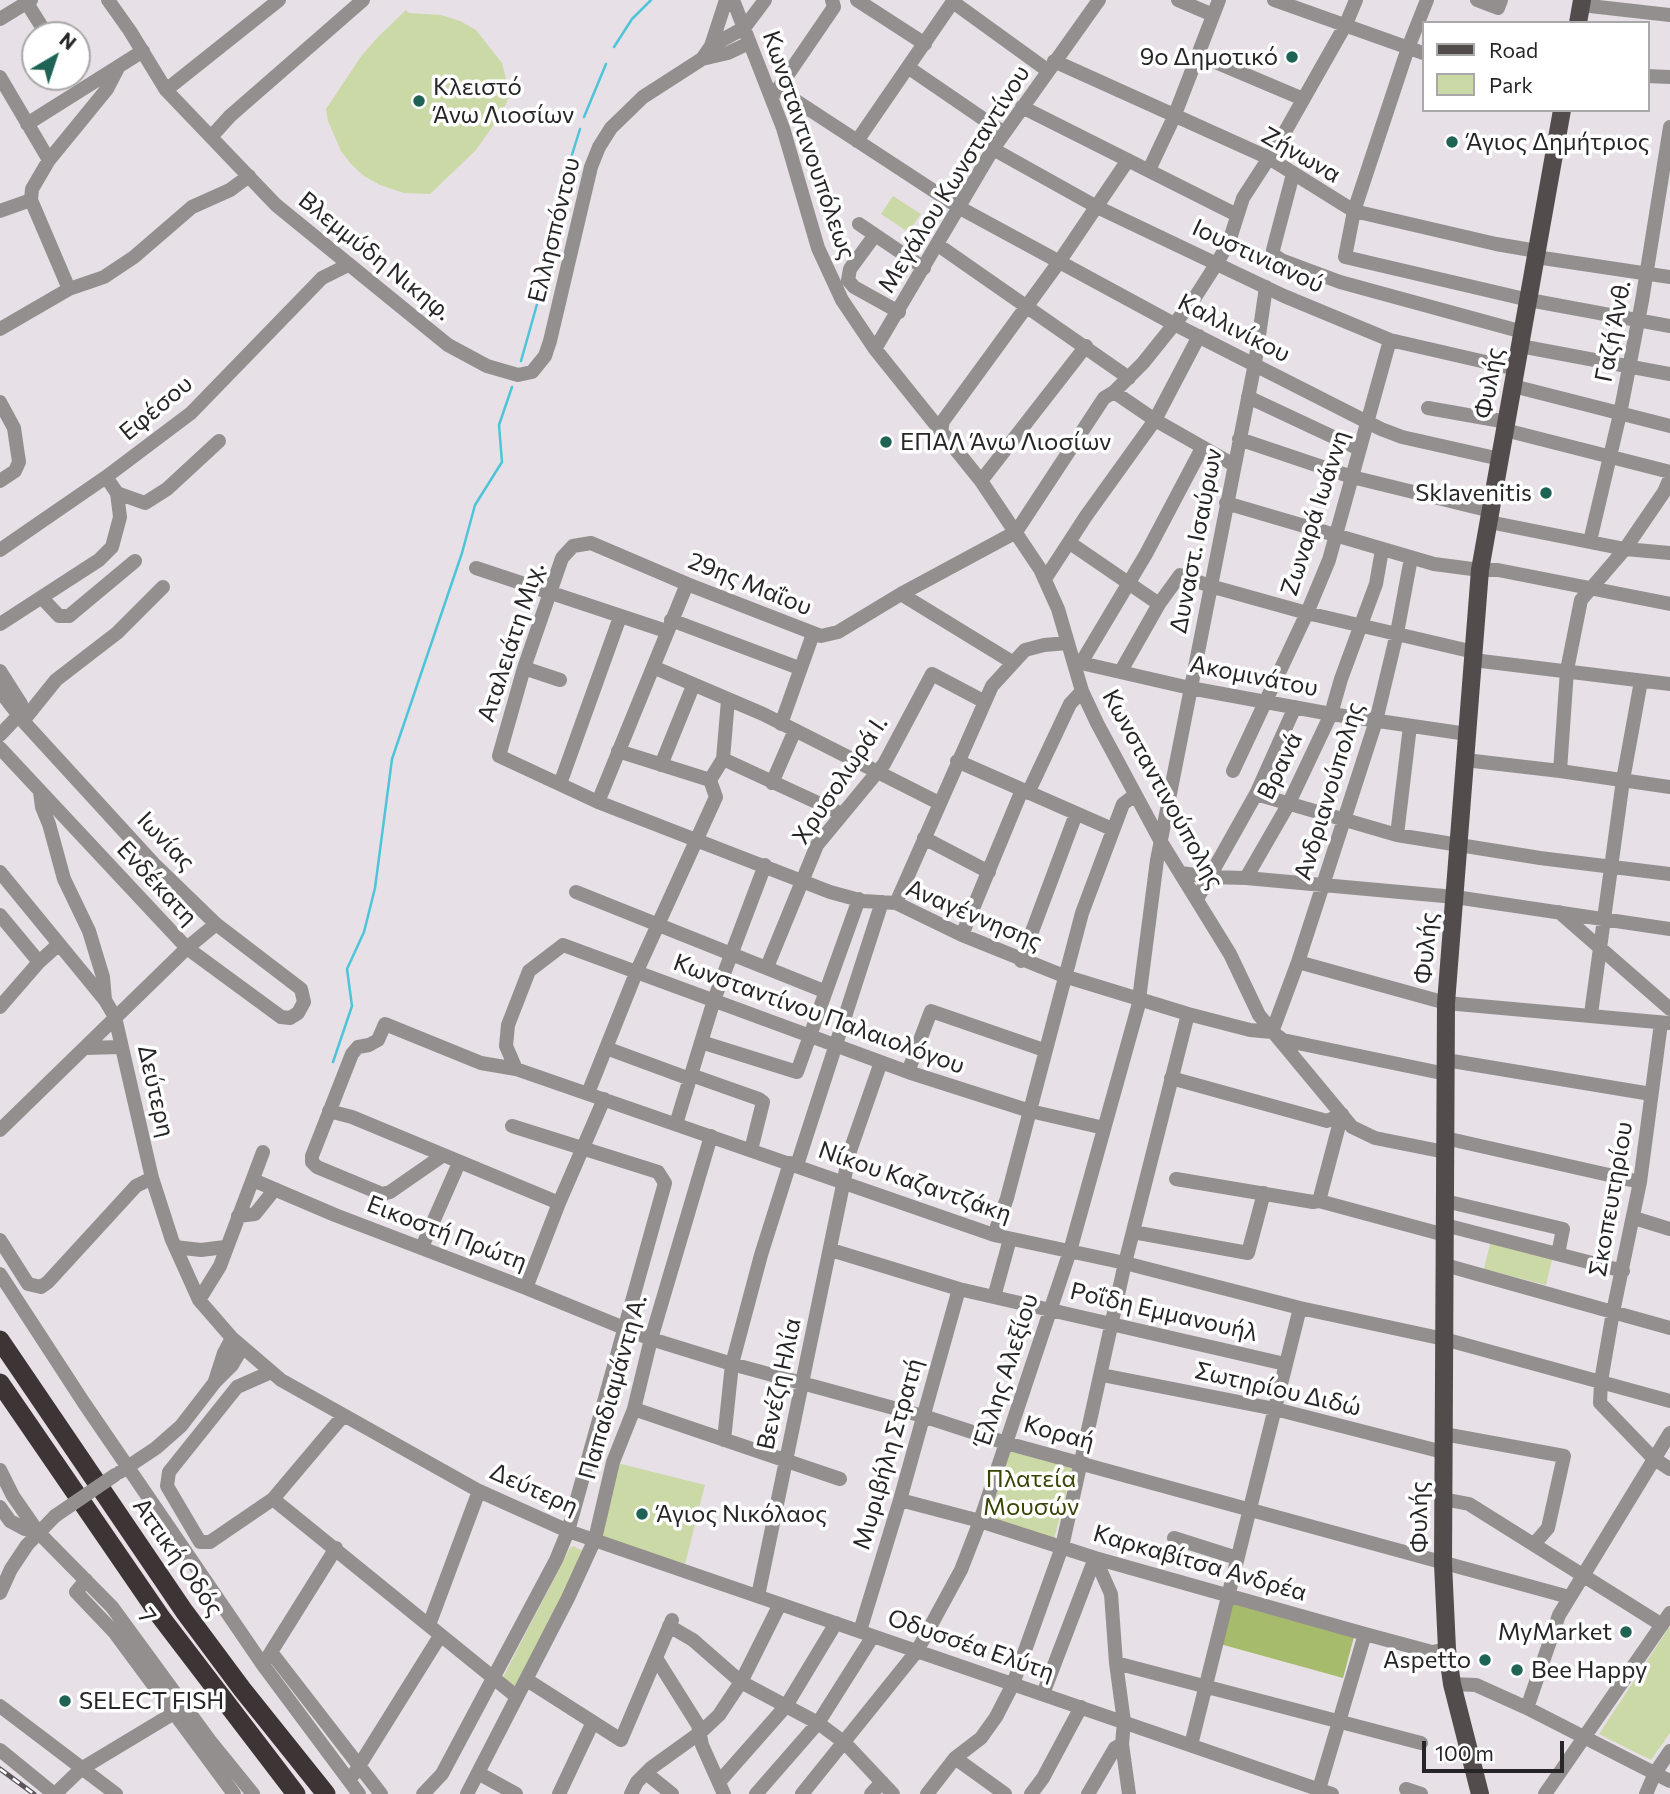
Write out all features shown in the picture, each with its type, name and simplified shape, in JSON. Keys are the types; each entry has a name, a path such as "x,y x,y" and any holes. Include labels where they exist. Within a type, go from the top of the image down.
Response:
{"highway":[{"name":"Αττική Οδός","path":"0,1340 184,1611 326,1794"},
{"name":"Αττική Οδός","path":"0,1383 160,1616 296,1794"}],"main road":[{"name":"Φυλής","path":"1480,1794 1452,1684 1447,1649 1443,1564 1446,1003 1480,570 1562,112"}],"street":[{"path":"166,90 279,0"},
{"path":"211,137 230,116 363,0"},
{"path":"711,46 726,0"},
{"name":"Κωνσταντινουπόλεως","path":"733,0 749,43 773,90 818,248 842,300 875,349"},
{"path":"744,28 765,0"},
{"path":"858,0 925,44"},
{"name":"Μεγάλου Κωνσταντίνου","path":"875,349 993,149 1099,0"},
{"path":"1178,0 1213,15"},
{"path":"1149,170 1174,117 1219,0"},
{"path":"1274,0 1422,53"},
{"path":"1016,532 1104,398 1129,378 1192,302 1217,263 1229,242 1242,198 1303,99 1346,24 1356,0"},
{"path":"1427,0 1408,48 1354,211 1345,257 1528,300 1670,326"},
{"path":"1477,0 1499,4"},
{"path":"0,19 28,1 39,21"},
{"name":"Βλεμμύδη Νικηφ.","path":"112,1 166,90 276,205 449,345 506,373 518,375 531,372"},
{"path":"773,90 834,7 833,1"},
{"path":"857,141 954,1"},
{"name":"Ζήνωνα","path":"954,1 1051,66 1269,158 1354,211 1537,254 1670,276"},
{"path":"1580,9 1670,15"},
{"name":"Ελλησπόντου","path":"702,59 711,46 744,28"},
{"name":"Ελλησπόντου","path":"531,372 540,365 550,341 591,167 611,128 634,105 702,59 728,53 749,43"},
{"path":"27,124 143,51"},
{"path":"1199,55 1303,99"},
{"path":"69,289 31,200 32,189 49,160 94,108 119,66"},
{"path":"909,68 1004,133"},
{"path":"1649,76 1670,77"},
{"path":"0,77 49,160"},
{"name":"Καλλινίκου","path":"773,90 960,208 1174,324 1402,437 1500,459"},
{"path":"1022,107 1237,215"},
{"name":"Γαζή Άνθ.","path":"1590,541 1629,367 1666,181 1670,127"},
{"name":"Ιουστινιανού","path":"993,149 1097,207 1266,287 1390,340 1515,378 1619,414 1670,426"},
{"path":"941,431 943,421 1059,262 1128,160"},
{"path":"1293,174 1274,245 1275,255 1281,260 1340,282 1521,339 1629,367 1670,374"},
{"path":"0,329 69,289 104,277 134,257 192,207 230,190 249,176"},
{"path":"0,211 31,200"},
{"path":"859,224 925,268"},
{"path":"875,235 850,269 848,280 855,287 899,312"},
{"path":"938,245 1129,378"},
{"name":"Εφέσου","path":"322,278 330,250"},
{"name":"Εφέσου","path":"0,550 106,477 191,413 322,278 348,265"},
{"name":"Δυναστ. Ισαύρων","path":"1139,998 1161,842 1189,688 1255,363 1266,287"},
{"path":"1045,579 1086,516 1155,420 1199,336"},
{"name":"Ζωναρά Ιωάννη","path":"1233,771 1307,613 1336,537 1390,340"},
{"path":"981,481 1086,346"},
{"name":"Κωνσταντινούπολης","path":"875,349 981,481 1045,579 1078,664 1082,691 1161,842 1230,954 1259,1015 1272,1032 1296,1050 1352,1126 1375,1138 1445,1145 1640,1182"},
{"path":"1114,392 1155,420 1234,465"},
{"path":"1248,397 1359,449"},
{"path":"0,402 14,428 19,457 15,471 0,481"},
{"path":"1428,408 1506,426 1670,472"},
{"path":"1239,439 1352,477 1490,517 1625,549 1670,553"},
{"path":"120,517 167,489 219,441"},
{"path":"1078,664 1146,554 1202,448"},
{"path":"0,624 99,560 112,547 120,517 117,493 106,477"},
{"path":"1560,771 1567,670 1581,600 1625,549 1668,487"},
{"path":"117,493 145,503"},
{"path":"1226,503 1434,564 1480,570 1498,569 1670,604"},
{"name":"29ης Μαΐου","path":"573,546 591,543 813,634 830,635 1016,532"},
{"path":"1070,544 1159,604"},
{"name":"Αταλειάτη Μιχ.","path":"499,756 524,668 562,558 573,546"},
{"name":"Βρανά","path":"1247,878 1288,805 1331,714 1340,679 1376,584 1382,550"},
{"name":"Ανδριανούπολης","path":"1272,1032 1298,962 1377,721 1411,558"},
{"path":"99,560 106,584"},
{"path":"42,598 60,616 69,616 135,561"},
{"path":"476,568 620,617 668,626 799,668"},
{"path":"1121,671 1159,604 1180,575 1307,613 1397,633 1474,656 1670,684"},
{"path":"598,802 687,584"},
{"path":"0,735 20,719 61,675 117,633 163,587"},
{"path":"901,594 1012,663"},
{"path":"559,784 620,617"},
{"path":"772,783 788,727 799,668 813,634"},
{"path":"724,1440 732,1364 761,1255 889,903 924,838 992,686 1026,650 1068,643"},
{"name":"Ακομινάτου","path":"1078,664 1331,714 1467,734"},
{"path":"653,667 788,727 939,803"},
{"path":"524,668 560,680"},
{"path":"0,671 20,699 20,719"},
{"name":"Χρυσολωρά Ι.","path":"767,967 817,845 878,772 932,674 985,702"},
{"path":"1591,1014 1602,919 1640,681"},
{"path":"660,765 693,686"},
{"name":"Ιωνίας","path":"0,691 20,719 154,864 216,923 301,989 304,1002 300,1010"},
{"path":"962,935 1025,792 1070,704 1082,691"},
{"path":"710,780 723,759 728,701"},
{"path":"1197,899 1256,794 1295,707"},
{"path":"1397,835 1410,726"},
{"name":"Ενδέκατη","path":"0,748 187,948 281,1017 290,1018 300,1010"},
{"path":"618,751 710,780"},
{"name":"Αναγέννησης","path":"499,756 598,802 830,892 889,903 1021,961 1188,1014 1250,1030 1272,1032"},
{"path":"723,759 842,814"},
{"path":"1465,760 1670,787"},
{"path":"957,761 1112,830"},
{"path":"588,1093 636,973 716,797 710,780"},
{"path":"40,792 64,879 89,931 103,977 105,1000"},
{"path":"1256,794 1397,835 1459,846 1670,874"},
{"path":"994,1235 1082,913 1123,804 1135,795"},
{"path":"1144,809 1158,810 1168,805"},
{"path":"1021,961 1076,814"},
{"path":"924,838 989,872"},
{"path":"676,1124 714,1000 765,865"},
{"name":"Δεύτερη","path":"0,872 105,1000 115,1017 152,1178 175,1247 199,1300 237,1343 296,1389 479,1491 568,1531 595,1539"},
{"path":"1181,873 1455,897 1670,929"},
{"path":"576,892 824,991"},
{"path":"701,1042 797,1072 859,899"},
{"path":"1558,911 1670,1009"},
{"path":"0,915 39,962"},
{"path":"0,1130 216,923"},
{"path":"0,1007 39,962 60,944"},
{"name":"Κωνσταντίνου Παλαιολόγου","path":"516,1069 505,1038 508,1025 529,971 563,945 908,1072 1030,1111 1104,1128"},
{"path":"1298,962 1446,1003 1591,1014 1666,1023"},
{"name":"Έλλης Αλεξίου","path":"802,1794 917,1651 961,1570 980,1521 1070,1251 1139,998"},
{"path":"908,1072 931,1011 1044,1051"},
{"path":"927,1794 955,1758 981,1738 996,1717 1013,1684 1062,1547 1125,1263 1188,1014"},
{"name":"Σκοπευτηρίου","path":"1601,1381 1634,1218 1651,1094 1666,1023"},
{"name":"Νίκου Καζαντζάκη","path":"338,1089 354,1050 374,1044 385,1024 481,1063 516,1069 588,1093 994,1235 1125,1263 1300,1308 1444,1339 1670,1401"},
{"path":"85,1048 122,1046"},
{"path":"606,1048 759,1099 763,1102 751,1150"},
{"path":"1296,1050 1651,1094"},
{"name":"Βενέζη Ηλία","path":"631,1794 646,1773 701,1732 719,1715 741,1682 776,1600 786,1460 850,1151 881,1062"},
{"path":"1171,1078 1327,1121 1342,1114"},
{"path":"338,1089 312,1156 312,1163 317,1167 376,1193 390,1192 442,1156"},
{"path":"338,1089 352,1117"},
{"path":"526,1288 604,1099"},
{"path":"329,1111 352,1117 559,1203"},
{"path":"1319,1201 1342,1114"},
{"path":"423,1794 442,1774 556,1560 568,1531 665,1183 658,1172 512,1126"},
{"name":"Παπαδιαμάντη Α.","path":"467,1794 583,1569 595,1539 612,1462 634,1409 651,1339 711,1136"},
{"path":"199,1300 220,1266 263,1152"},
{"path":"422,1247 459,1163"},
{"path":"0,1240 28,1284 37,1287 48,1282 136,1186 152,1178"},
{"path":"1176,1178 1319,1201 1623,1271"},
{"name":"Εικοστή Πρώτη","path":"253,1180 624,1328"},
{"path":"238,1216 255,1214 275,1189"},
{"path":"1133,1232 1248,1252 1265,1193"},
{"path":"1445,1201 1563,1229 1558,1254"},
{"path":"1634,1218 1670,1229"},
{"path":"994,1297 1010,1239"},
{"path":"175,1247 201,1250 225,1247"},
{"name":"Ροΐδη Εμμανουήλ","path":"831,1250 959,1289 1285,1364"},
{"path":"1445,1265 1670,1328"},
{"path":"0,1274 121,1471 359,1794"},
{"name":"Μυριβήλη Στρατή","path":"756,1794 818,1723 867,1634 900,1500 959,1289"},
{"path":"1191,1745 1300,1308"},
{"name":"Κοραή","path":"624,1328 732,1364 923,1416 1006,1443 1569,1597"},
{"path":"0,1593 19,1557 38,1532 55,1516 175,1433 194,1413 215,1382 232,1365 237,1343"},
{"path":"271,1372 237,1387 169,1472 167,1486 197,1538 203,1543 210,1542 273,1499 343,1416"},
{"name":"Σωτηρίου Διδώ","path":"1102,1374 1443,1443 1564,1456 1548,1528 1535,1543"},
{"path":"1601,1381 1600,1403 1653,1458 1670,1469"},
{"path":"634,1409 840,1479"},
{"path":"1527,1708 1553,1629 1569,1597 1670,1433"},
{"name":"7","path":"0,1470 13,1496 38,1532 122,1620 176,1708 253,1794"},
{"path":"350,1782 435,1631 479,1491"},
{"path":"273,1499 517,1697"},
{"path":"1443,1499 1469,1504 1666,1619 1545,1794"},
{"name":"Καρκαβίτσα Ανδρέα","path":"900,1500 1365,1634 1432,1652 1447,1649"},
{"path":"0,1509 16,1526 38,1532"},
{"path":"1174,1538 1237,1558"},
{"name":"Οδυσσέα Ελύτη","path":"595,1539 1325,1792"},
{"path":"263,1665 336,1548"},
{"path":"1096,1558 1111,1594 1124,1722 1122,1744 1129,1794"},
{"path":"1043,1694 1096,1558"},
{"path":"527,1680 621,1740 671,1623 741,1682 818,1723 845,1743 893,1794"},
{"path":"656,1658 701,1732 702,1745 721,1788 786,1706 835,1623"},
{"path":"1325,1792 1338,1722 1365,1634"},
{"path":"271,1652 381,1794"},
{"path":"1116,1663 1421,1743"},
{"path":"1452,1684 1476,1685 1670,1781"},
{"path":"0,1706 116,1794"},
{"path":"1031,1794 1043,1778 1081,1707"},
{"path":"0,1750 54,1794 81,1769 176,1708 234,1794"},
{"path":"564,1792 593,1722"},
{"path":"1088,1794 1115,1748 1122,1744"},
{"path":"1646,1794 1670,1751"},
{"path":"955,1758 1005,1794"},
{"path":"478,1773 516,1794"},
{"path":"646,1773 672,1794"},
{"path":"1285,1794 1291,1780"},
{"path":"871,1794 882,1783"},
{"path":"1406,1789 1420,1794"}],"green space":[{"name":"Κλειστό Άνω Λιοσίων","path":"406,10 409,13 441,15 476,30 502,63 510,94 502,113 476,150 430,194 404,193 364,176 341,151 328,121 326,109 362,55"},
{"path":"893,196 921,214 908,232 881,214"},
{"path":"1491,1240 1553,1256 1546,1285 1484,1269"},
{"name":"Πλατεία Μουσών","path":"1011,1448 1073,1467 1054,1539 988,1519"},
{"path":"617,1463 705,1485 685,1564 596,1535"},
{"path":"573,1546 585,1552 519,1684 510,1687 503,1677"},
{"path":"1231,1603 1354,1637 1343,1678 1220,1644"},
{"path":"1670,1626 1670,1733 1651,1760 1599,1734"}],"waterway":[{"path":"614,47 632,19 651,0"},
{"path":"584,117 606,64"},
{"path":"546,271 570,161 580,129"},
{"path":"521,361 543,283"},
{"path":"333,1062 352,1006 347,969 364,932 375,888 392,759 462,553 475,505 502,462 499,425 512,387"}],"railway":[{"path":"0,1769 34,1794"}],"place":[{"name":"9ο Δημοτικό","path":"1292,57"},
{"name":"Κλειστό Άνω Λιοσίων","path":"419,101"},
{"name":"Άγιος Δημήτριος","path":"1452,142"},
{"name":"ΕΠΑΛ Άνω Λιοσίων","path":"886,442"},
{"name":"Sklavenitis","path":"1546,493"},
{"name":"Άγιος Νικόλαος","path":"642,1514"},
{"name":"MyMarket","path":"1626,1632"},
{"name":"Aspetto","path":"1485,1660"},
{"name":"Bee Happy","path":"1517,1670"},
{"name":"SELECT FISH","path":"65,1701"}]}
